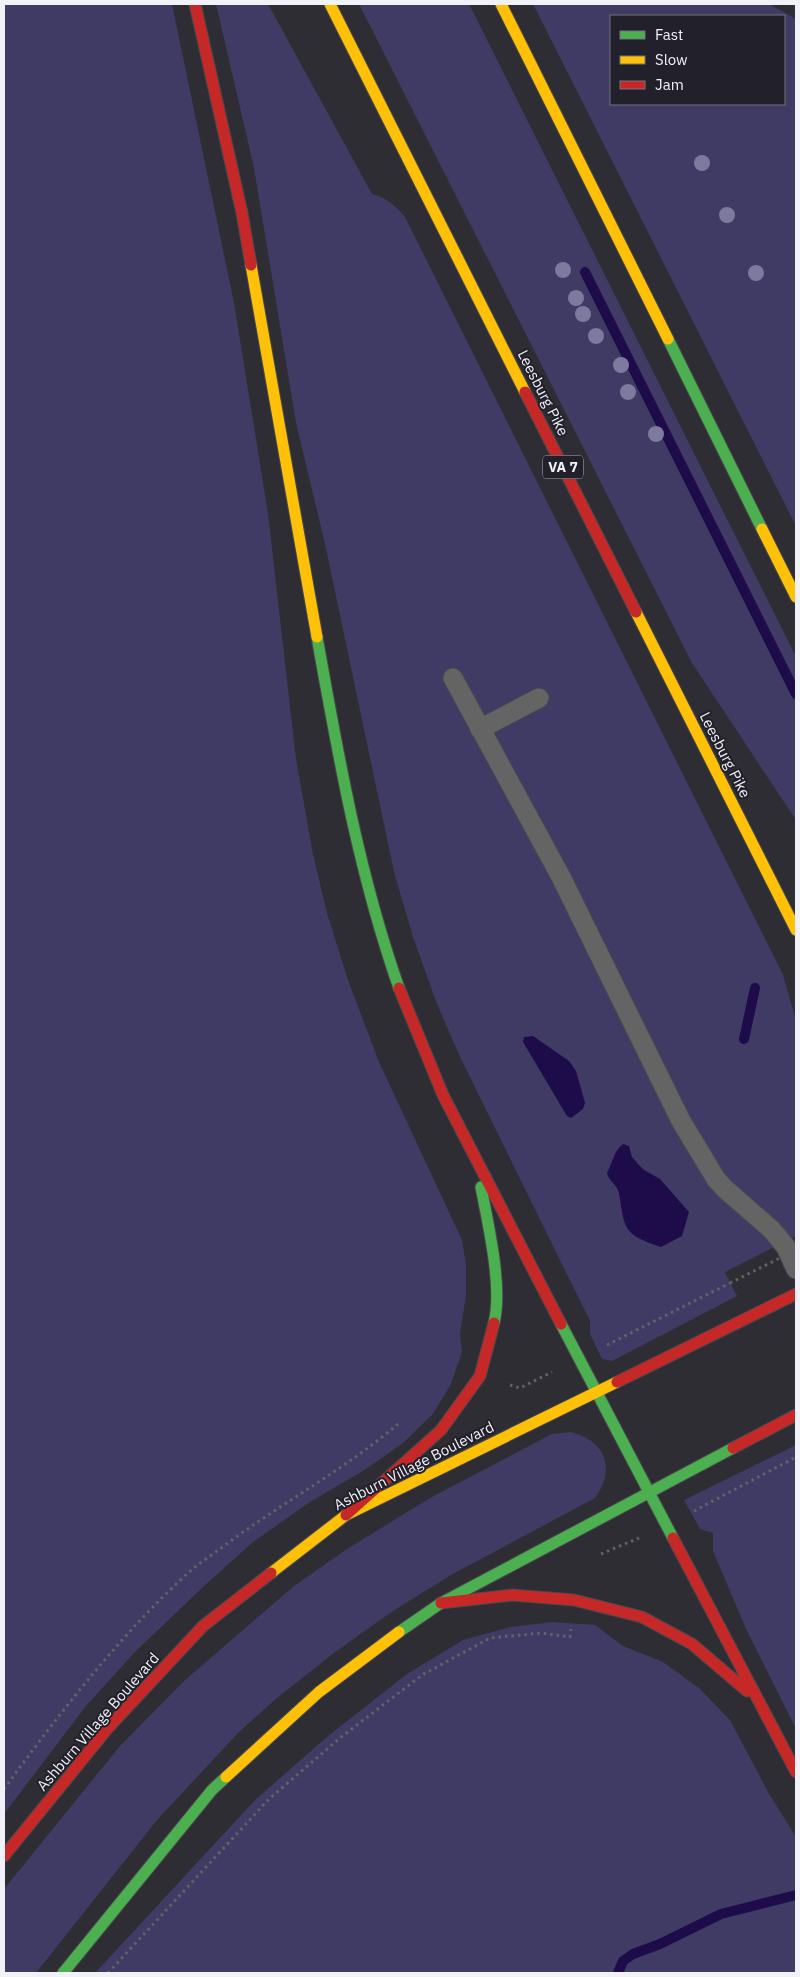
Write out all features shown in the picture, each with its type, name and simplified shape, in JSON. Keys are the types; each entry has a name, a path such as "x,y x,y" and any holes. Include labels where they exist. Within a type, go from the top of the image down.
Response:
{"main road":[{"path":"195,4 242,213 342,778 379,931 410,1017 443,1094 648,1491 668,1525 796,1772"},
{"name":"Leesburg Pike","path":"330,4 796,930"},
{"path":"501,4 796,597"},
{"path":"346,1515 441,1430 480,1376 496,1314 494,1260 476,1158"},
{"name":"Ashburn Village Boulevard","path":"4,1856 108,1728 203,1626 346,1515 796,1294"},
{"path":"63,1973 212,1790 320,1692 374,1650 441,1603 648,1491 796,1415"},
{"path":"441,1603 512,1595 574,1600 642,1618 692,1644 757,1700"}],"lane":[{"path":"453,678 561,877 681,1121 720,1183 772,1230 786,1247 796,1269"},
{"path":"480,729 539,698"}],"path":[{"path":"730,1283 796,1250"},
{"path":"600,1555 668,1525 796,1457"},
{"path":"108,1973 269,1799 340,1738 422,1675 490,1638 542,1633 570,1637 574,1600"}],"shaded area":[{"path":"4,4 172,4 234,303 268,513 296,759 313,854 327,913 348,980 379,1062 462,1240 466,1265 466,1295 460,1334 462,1352 451,1384 433,1414 403,1443 366,1469 310,1502 253,1542 203,1587 135,1652 86,1706 4,1814"},
{"path":"216,4 268,4 372,194 390,202 405,217 783,975 796,1020 796,1236 725,1272 737,1296 612,1361 602,1359 590,1334 590,1321 461,1059 437,1004 413,937 394,872 325,544 296,423 254,168"},
{"path":"359,4 469,4 796,657 796,820 692,663"},
{"path":"533,4 769,4 796,19 796,526"},
{"path":"533,1036 569,1061 576,1071 585,1103 583,1109 571,1118 567,1116 523,1042 524,1037"},
{"path":"623,1144 629,1146 632,1157 638,1164 644,1170 660,1179 689,1212 682,1236 661,1247 633,1234 625,1223 618,1190 609,1179 607,1173 615,1154"},
{"path":"571,1432 583,1436 592,1442 600,1449 604,1458 606,1467 605,1477 595,1498 451,1575 390,1613 334,1653 277,1698 239,1732 157,1820 36,1973 4,1973 4,1889 120,1746 184,1681 294,1586 347,1549 430,1498 552,1434"},
{"path":"796,1445 796,1729 747,1631 713,1551 713,1533 700,1529 684,1500"},
{"path":"553,1622 595,1625 623,1646 663,1662 699,1688 730,1720 768,1792 796,1837 796,1973 95,1973 255,1800 328,1736 407,1674 463,1640 510,1627"}],"waterway":[{"path":"585,272 796,694"},
{"path":"744,1039 755,988"},
{"path":"618,1973 623,1961 633,1954 660,1944 721,1914 796,1895"}],"traffic: fast":[{"path":"668,339 762,529"},
{"path":"317,637 361,858 372,902 399,988"},
{"path":"481,1187 496,1274 497,1292 494,1323"},
{"path":"561,1324 673,1538"},
{"path":"399,1632 441,1603 733,1448"},
{"path":"63,1973 212,1790 226,1777"}],"traffic: slow":[{"path":"330,4 525,392"},
{"path":"501,4 668,339"},
{"path":"251,265 317,637"},
{"path":"762,529 796,597"},
{"path":"636,612 796,930"},
{"path":"271,1573 346,1515 617,1382"},
{"path":"226,1777 319,1692 399,1632"}],"traffic: jam":[{"path":"195,4 242,213 251,265"},
{"path":"525,392 636,612"},
{"path":"399,988 443,1095 561,1324"},
{"path":"617,1382 796,1294"},
{"path":"346,1515 441,1430 480,1376 494,1323"},
{"path":"733,1448 796,1415"},
{"path":"673,1538 796,1772"},
{"path":"4,1856 108,1728 203,1626 271,1573"},
{"path":"441,1603 512,1595 574,1600 642,1617 692,1644 747,1691"}]}
